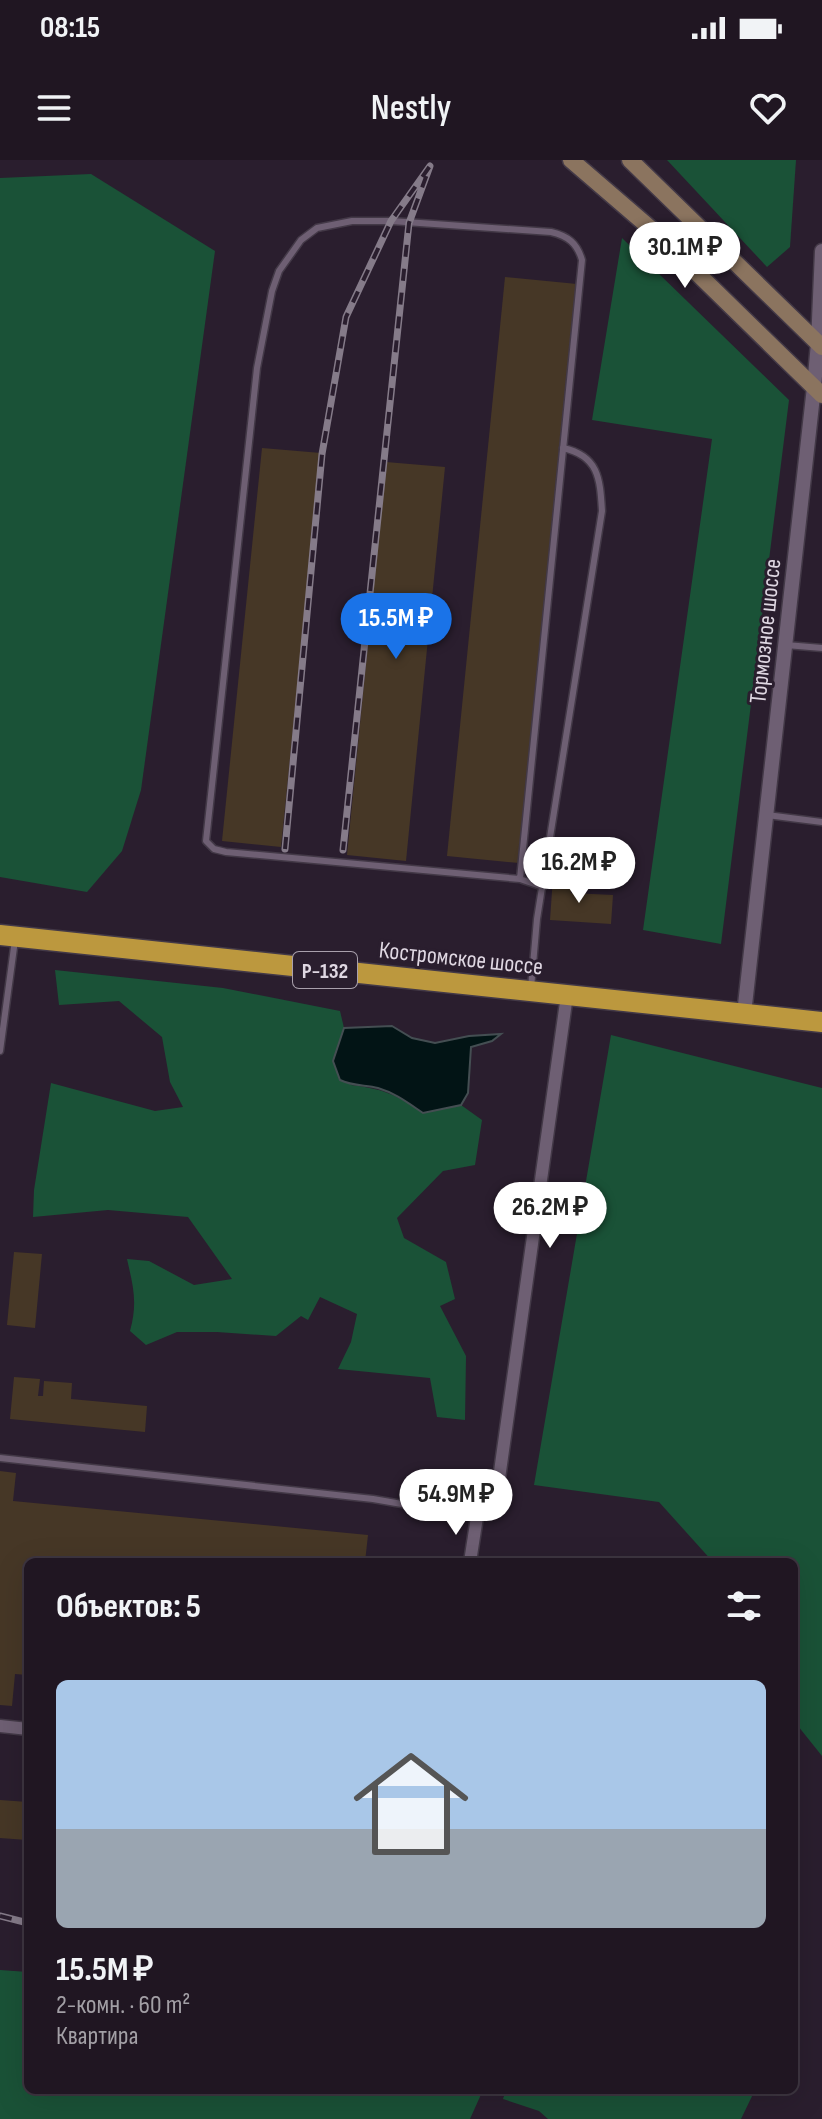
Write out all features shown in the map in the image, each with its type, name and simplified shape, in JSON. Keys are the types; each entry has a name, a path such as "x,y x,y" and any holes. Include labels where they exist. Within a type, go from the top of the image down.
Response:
{"highway":[{"name":"Костромское шоссе","path":"8,936 822,1022"}],"main road":[{"path":"571,160 657,234 818,391"},
{"path":"630,160 820,345"}],"street":[{"name":"Тормозное шоссе","path":"744,1014 818,391 822,251"},
{"path":"496,1500 567,995"},
{"path":"471,1558 477,1517"},
{"path":"0,1726 24,1729"}],"lane":[{"path":"520,879 582,260 579,250 563,235 551,232 391,221 352,221 317,228 301,240 279,271 272,291 257,368 206,841 214,849 226,852 520,879 543,887"},
{"path":"530,992 537,919 602,511 597,476 588,457 563,448"},
{"path":"786,645 822,648"},
{"path":"767,815 822,822"},
{"path":"0,1051 8,936"},
{"path":"0,1458 373,1499 477,1517 490,1512 496,1500"}],"green space":[{"path":"667,160 796,160 790,247 767,267"},
{"path":"91,174 215,251 141,790 122,851 87,892 0,877 0,178"},
{"path":"622,238 789,400 721,944 643,930 712,439 592,420"},
{"path":"55,970 223,988 340,1011 344,1028 333,1061 351,1085 389,1093 423,1113 461,1105 482,1120 475,1165 443,1171 397,1218 404,1238 446,1262 455,1299 440,1306 466,1356 465,1420 437,1417 430,1378 338,1369 351,1342 357,1314 320,1297 308,1320 301,1316 276,1336 177,1332 146,1345 130,1331 134,1303 127,1259 149,1261 194,1285 232,1279 188,1217 108,1210 33,1217 34,1190 51,1083 155,1111 183,1107 170,1082 162,1037 119,1001 59,1005"},
{"path":"611,1035 822,1088 822,1756 798,1726 798,1558 709,1558 659,1502 534,1485"},
{"path":"0,1970 24,1972 24,2094 481,2094 470,2119 0,2119"},
{"path":"505,2094 753,2094 741,2119 548,2119 539,2111 503,2099"}],"shaded area":[{"path":"392,1026 412,1038 435,1043 501,1034 492,1041 471,1047 468,1093 461,1105 423,1113 384,1090 340,1080 333,1061 344,1028"}],"building":[{"path":"505,277 577,284 519,863 447,856"},
{"path":"262,448 321,453 281,847 222,841"},
{"path":"386,462 445,467 406,861 347,855"},
{"path":"553,877 572,878 571,893 613,895 611,924 550,920"},
{"path":"14,1252 42,1254 35,1328 7,1325"},
{"path":"14,1377 40,1379 38,1396 43,1396 44,1381 72,1383 71,1399 147,1406 145,1432 10,1419"},
{"path":"0,1471 16,1473 13,1501 368,1535 365,1558 24,1558 24,1675 15,1674 12,1706 0,1705"},
{"path":"0,1800 24,1802 24,1840 0,1838"}],"railway":[{"path":"285,849 322,454 346,317 391,221 430,166 409,223 343,850"},
{"path":"0,1916 24,1922"}]}
